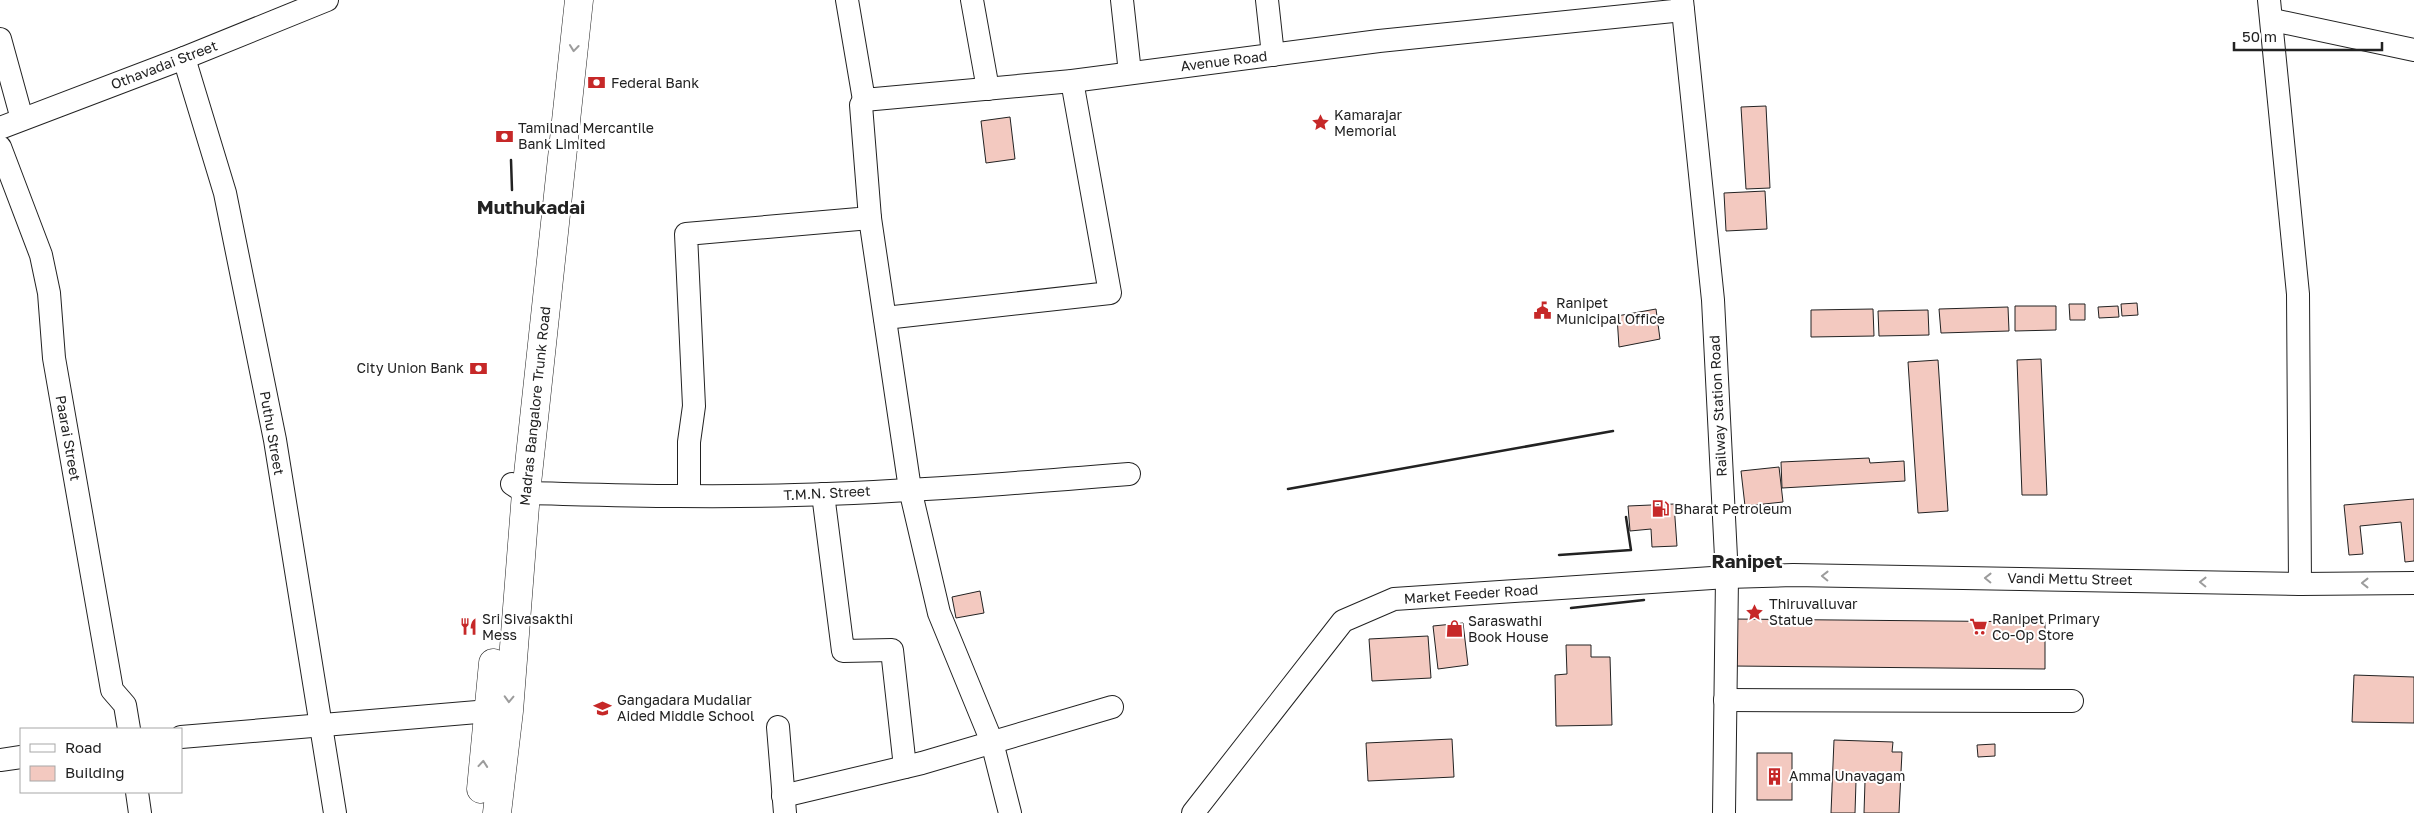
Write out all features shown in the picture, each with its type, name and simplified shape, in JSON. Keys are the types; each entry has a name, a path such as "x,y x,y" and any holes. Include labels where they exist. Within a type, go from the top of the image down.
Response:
{"highway":[{"name":"Madras Bangalore Trunk Road","path":"479,813 488,711 502,661 519,489 561,0"},
{"name":"Madras Bangalore Trunk Road","path":"519,489 580,0"},
{"name":"Madras Bangalore Trunk Road","path":"497,813 508,711 502,661"}],"street":[{"name":"Othavadai Street","path":"0,128 184,58 328,0"},
{"path":"847,0 864,100 861,105 870,218 910,489 939,613 992,742 1010,813"},
{"path":"972,0 988,89"},
{"path":"1122,0 1130,73"},
{"path":"1267,0 1273,55"},
{"name":"Avenue Road","path":"864,100 1072,81 1380,41 1683,5"},
{"name":"Railway Station Road","path":"1683,5 1713,300 1727,577 1724,813"},
{"path":"2300,584 2298,294 2271,10 2414,50"},
{"path":"0,39 22,119"},
{"name":"Puthu Street","path":"184,58 225,193 274,440 335,813"},
{"path":"885,318 1110,293 1072,81"},
{"name":"Paarai Street","path":"0,147 41,255 49,293 54,358 112,690 125,706 129,728"},
{"path":"690,496 688,442 694,406 686,234 870,218"},
{"name":"T.M.N. Street","path":"519,489 690,496 823,494 1129,474"},
{"path":"823,494 843,651 892,650 905,767"},
{"name":"Vandi Mettu Street","path":"1727,577 2039,578 2300,584 2414,583"},
{"name":"Market Feeder Road","path":"1193,813 1343,621 1348,618 1394,599 1727,577"},
{"path":"1725,700 2072,701"},
{"path":"778,727 784,805 905,767 1112,707"},
{"path":"182,737 488,711"},
{"path":"0,760 20,757"},
{"path":"137,793 140,813"}],"building":[{"path":"1766,106 1770,188 1746,189 1741,107"},
{"path":"1010,117 1015,159 986,163 981,121"},
{"path":"1765,191 1767,229 1726,231 1724,193"},
{"path":"2137,303 2138,315 2122,316 2121,304"},
{"path":"2069,304 2085,304 2085,320 2070,320"},
{"path":"2015,306 2056,306 2056,330 2015,331"},
{"path":"2118,306 2119,317 2099,318 2098,307"},
{"path":"2008,307 2009,331 1941,333 1939,309"},
{"path":"1656,309 1660,339 1619,347 1617,316"},
{"path":"1873,309 1874,336 1811,337 1811,310"},
{"path":"1928,310 1929,335 1879,336 1878,311"},
{"path":"2041,359 2047,495 2022,495 2017,360"},
{"path":"1938,360 1948,511 1918,513 1908,362"},
{"path":"1869,458 1870,463 1904,461 1905,481 1782,488 1781,462"},
{"path":"1779,467 1783,502 1745,506 1741,471"},
{"path":"2414,499 2414,561 2405,562 2401,522 2360,526 2363,554 2349,555 2344,505"},
{"path":"1674,504 1677,546 1652,547 1651,529 1630,531 1628,506"},
{"path":"980,591 984,613 956,618 952,597"},
{"path":"1733,619 2045,622 2045,669 1733,666"},
{"path":"1463,623 1468,665 1438,669 1433,626"},
{"path":"1428,636 1431,678 1372,681 1369,639"},
{"path":"1566,645 1591,645 1591,657 1610,657 1612,725 1556,726 1555,675 1567,674"},
{"path":"2354,675 2414,677 2414,723 2352,722"},
{"path":"1452,739 1454,777 1368,781 1366,743"},
{"path":"1834,740 1893,742 1892,752 1902,752 1899,813 1864,813 1865,781 1856,781 1855,813 1831,813"},
{"path":"1995,744 1995,756 1978,757 1977,745"},
{"name":"Amma Unavagam","path":"1757,753 1792,753 1792,800 1757,800"}],"wall":[{"path":"511,160 512,190"},
{"path":"1288,489 1613,431"},
{"path":"1559,555 1631,550 1626,517"},
{"path":"1571,608 1644,600"}],"place":[{"name":"Federal Bank","path":"597,83"},
{"name":"Kamarajar Memorial","path":"1320,123"},
{"name":"Tamilnad Mercantile Bank Limited","path":"504,136"},
{"name":"Ranipet Municipal Office","path":"1542,311"},
{"name":"City Union Bank","path":"478,368"},
{"name":"Bharat Petroleum","path":"1660,509"},
{"name":"Thiruvalluvar Statue","path":"1755,612"},
{"name":"Sri Sivasakthi Mess","path":"468,627"},
{"name":"Ranipet Primary Co-Op Store","path":"1978,627"},
{"name":"Saraswathi Book House","path":"1454,629"},
{"name":"Gangadara Mudaliar Aided Middle School","path":"603,708"},
{"name":"Amma Unavagam","path":"1775,776"}],"district":[{"name":"Muthukadai","path":"531,207"},
{"name":"Ranipet","path":"1747,561"}]}
